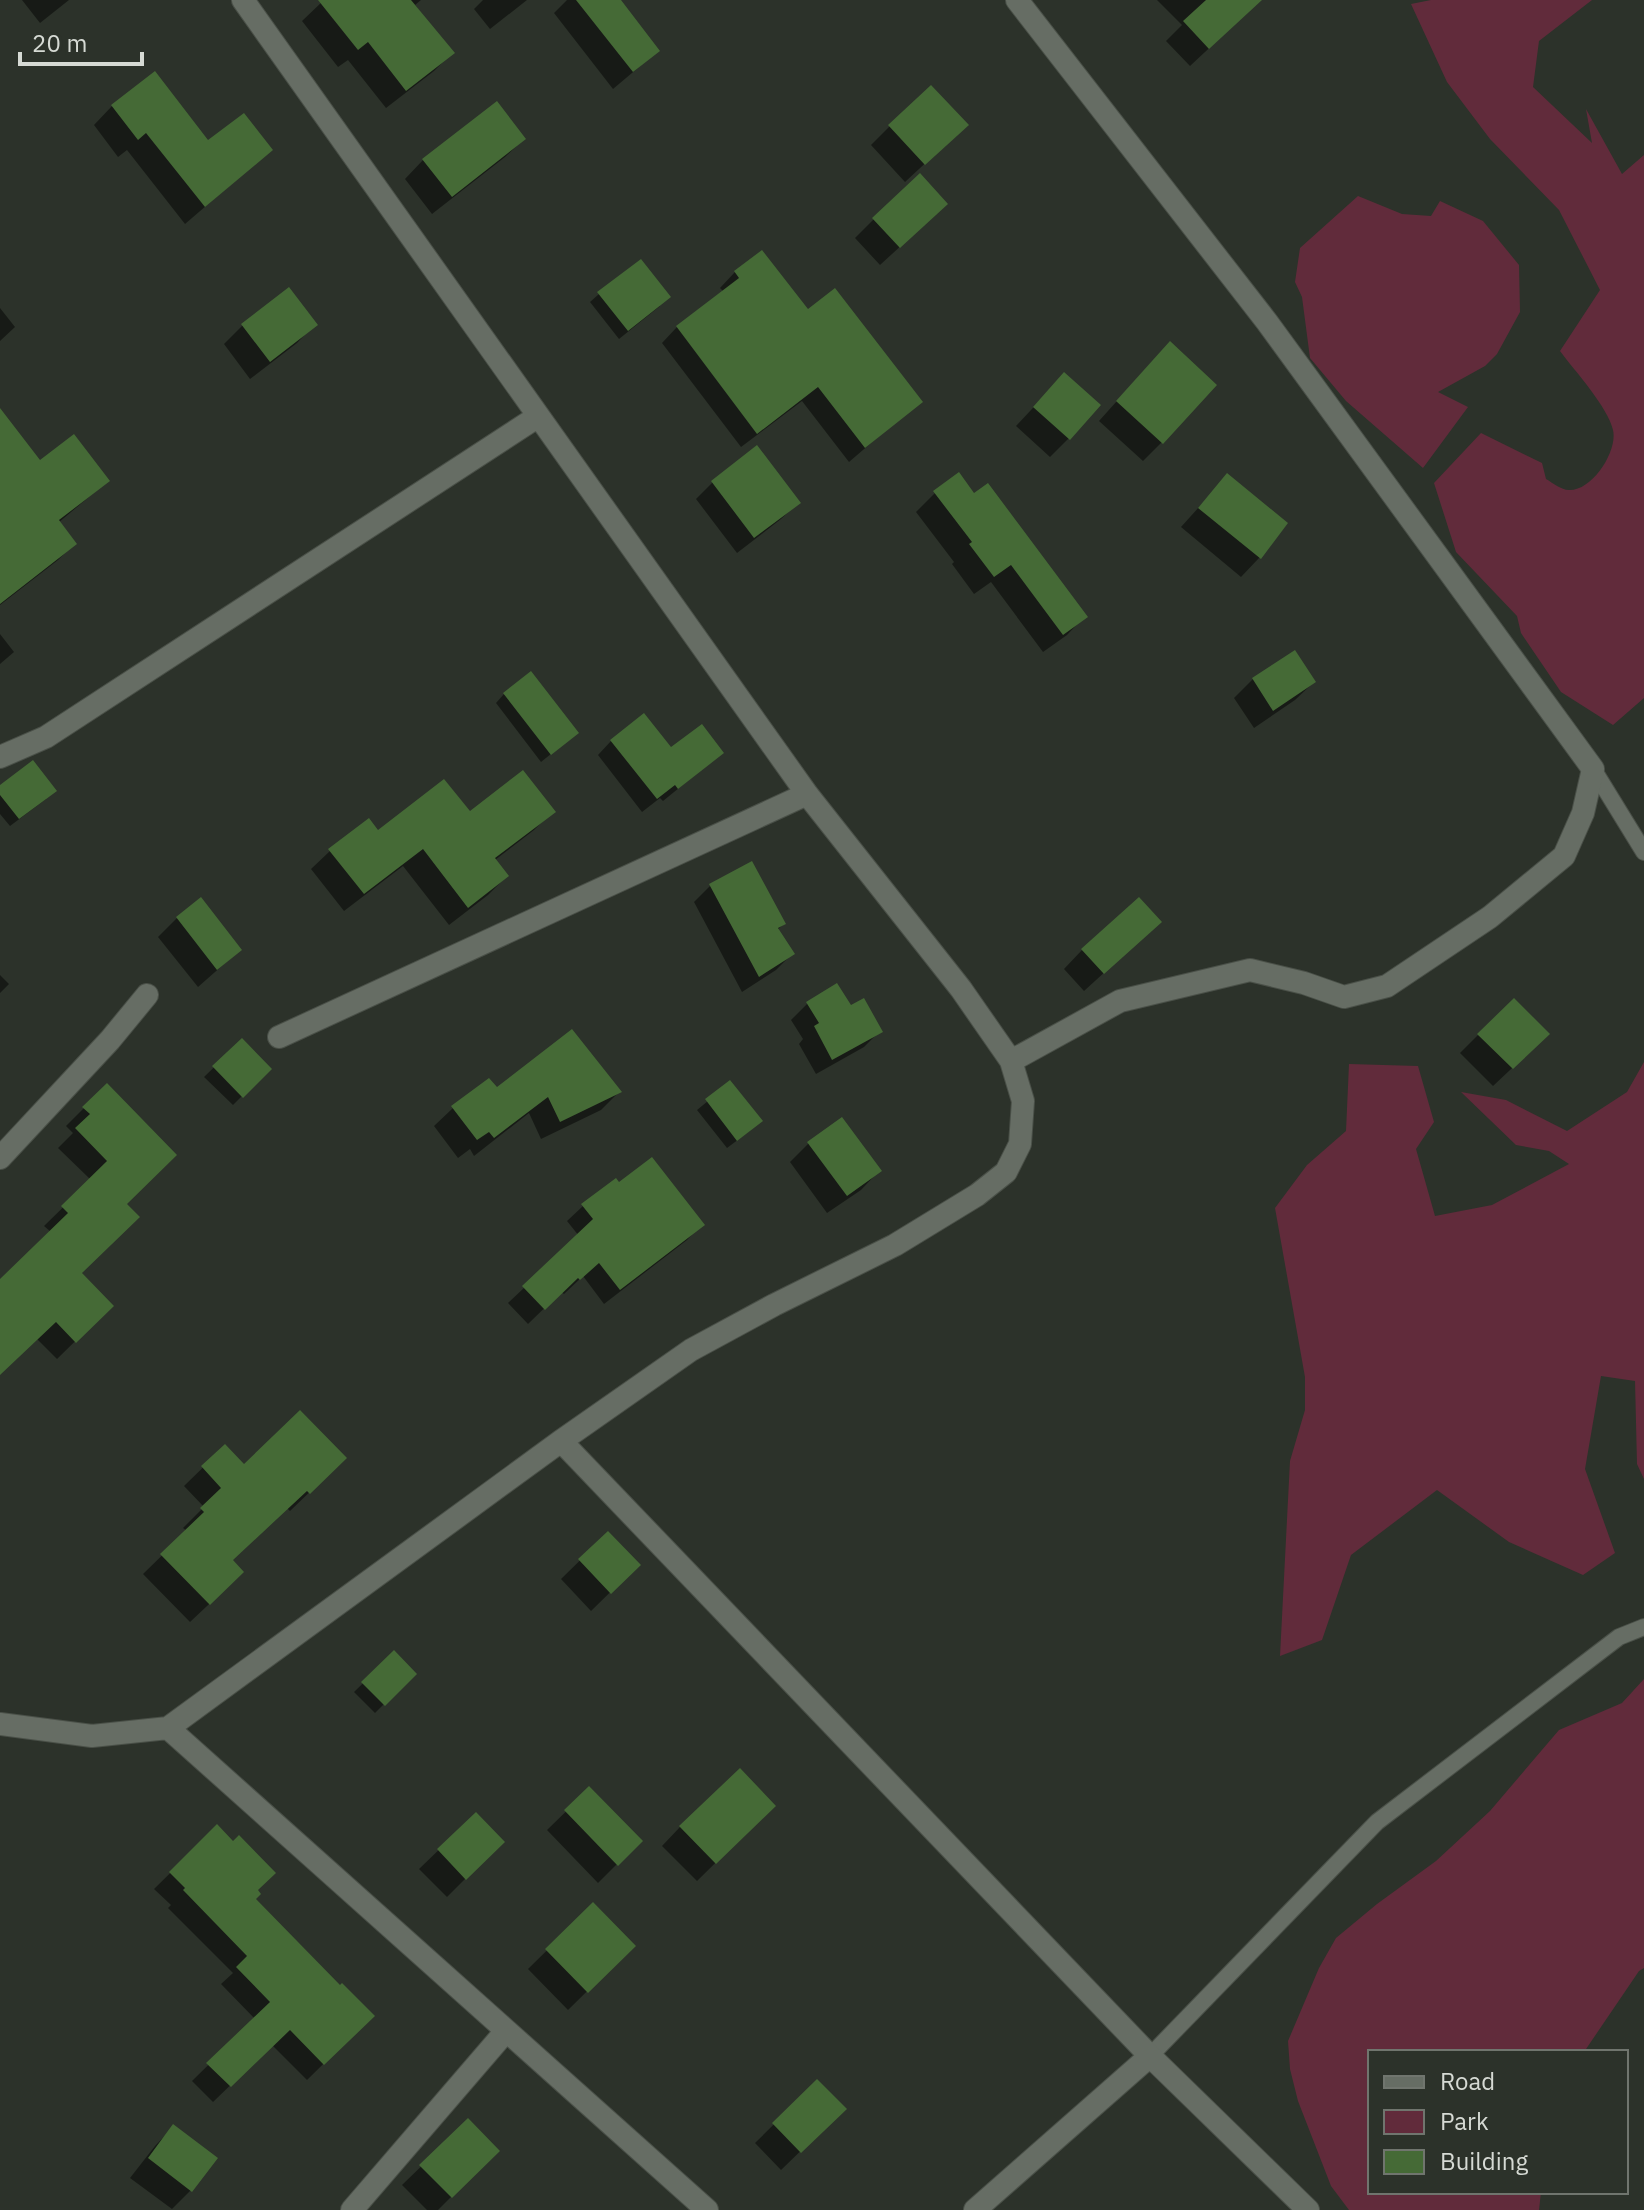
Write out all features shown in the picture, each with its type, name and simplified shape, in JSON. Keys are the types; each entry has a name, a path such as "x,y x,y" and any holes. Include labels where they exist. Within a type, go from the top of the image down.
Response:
{"street":[{"path":"0,1724 92,1736 168,1728 691,1350 895,1245 977,1195 1006,1172 1020,1144 1023,1101 1011,1061 961,989 807,794 243,0"},
{"path":"1011,1061 1120,1001 1250,970 1304,983 1344,997 1387,986 1490,917 1564,856 1583,813 1593,769 1267,322 1017,0"},
{"path":"0,757 46,737 537,417"},
{"path":"279,1037 807,794"},
{"path":"0,1158 110,1040 147,995"},
{"path":"561,1441 1150,2056 1308,2210"},
{"path":"168,1728 707,2210"},
{"path":"352,2210 506,2031"},
{"path":"975,2210 1150,2056"}],"lane":[{"path":"1593,769 1644,852"},
{"path":"1150,2056 1377,1822 1619,1637 1644,1627"}],"green space":[{"path":"1431,0 1592,0 1539,41 1533,87 1592,143 1586,109 1622,174 1644,155 1644,698 1613,725 1561,692 1521,633 1517,616 1456,552 1434,483 1481,433 1542,463 1546,479 1557,486 1566,490 1578,489 1602,468 1611,448 1613,430 1605,411 1560,351 1600,290 1559,210 1490,139 1447,82 1411,4"},
{"path":"1358,196 1402,214 1431,216 1440,201 1483,221 1519,265 1520,312 1497,354 1485,366 1438,392 1468,407 1423,468 1346,401 1310,358 1302,297 1295,282 1300,248"},
{"path":"1644,1062 1644,1479 1637,1464 1635,1381 1601,1376 1585,1469 1615,1553 1583,1575 1509,1542 1437,1490 1351,1555 1322,1640 1280,1656 1290,1461 1305,1410 1305,1377 1275,1208 1307,1165 1346,1131 1349,1064 1418,1066 1434,1122 1416,1149 1435,1216 1492,1205 1569,1164 1549,1151 1516,1145 1461,1092 1506,1100 1567,1131 1627,1092"},
{"path":"1644,1679 1644,1968 1585,2050 1368,2050 1368,2194 1541,2194 1539,2210 1349,2210 1331,2186 1298,2101 1290,2069 1288,2041 1319,1968 1336,1938 1436,1861 1490,1811 1559,1730 1622,1703"}],"building":[{"path":"318,0 411,0 455,53 406,91 368,42 358,50"},
{"path":"576,0 621,0 660,51 633,72"},
{"path":"1206,0 1262,0 1209,49 1183,21"},
{"path":"155,71 208,140 244,113 273,150 205,207 146,133 138,140 111,105"},
{"path":"931,85 969,125 925,165 888,125"},
{"path":"497,101 526,139 452,197 422,159"},
{"path":"920,173 948,204 900,248 872,218"},
{"path":"762,250 808,309 835,288 923,402 865,448 818,387 757,434 676,326 739,278 734,271"},
{"path":"641,259 671,297 628,331 597,292"},
{"path":"289,287 318,325 270,362 241,324"},
{"path":"1170,341 1217,385 1163,444 1116,401"},
{"path":"1064,372 1101,405 1070,440 1033,407"},
{"path":"0,408 40,460 74,434 110,481 59,520 77,544 0,604"},
{"path":"757,445 801,503 754,538 711,481"},
{"path":"959,472 974,493 988,483 1088,617 1063,635 1011,565 994,577 933,491"},
{"path":"1227,473 1288,523 1261,559 1198,508"},
{"path":"1295,650 1316,682 1273,711 1252,678"},
{"path":"531,671 579,733 551,755 503,693"},
{"path":"644,713 671,747 702,724 724,753 678,789 675,785 657,799 610,740"},
{"path":"33,760 57,791 19,819 0,795 0,785"},
{"path":"523,770 556,812 495,858 509,876 468,908 423,849 364,894 328,849 369,818 378,830 444,779 470,811"},
{"path":"752,861 786,924 778,928 795,954 759,977 709,884"},
{"path":"201,897 242,950 217,970 176,917"},
{"path":"1139,897 1162,922 1104,974 1081,949"},
{"path":"837,983 851,1005 864,998 883,1032 832,1060 814,1026 819,1023 806,1002"},
{"path":"1514,998 1550,1034 1513,1069 1477,1034"},
{"path":"572,1029 622,1092 560,1122 548,1097 494,1138 489,1132 477,1140 451,1106 489,1078 497,1087"},
{"path":"242,1038 272,1069 243,1098 212,1066"},
{"path":"730,1080 763,1121 737,1141 705,1099"},
{"path":"107,1083 177,1155 127,1204 140,1217 82,1273 114,1306 76,1343 56,1322 0,1375 0,1279 68,1213 61,1206 107,1161 75,1128 90,1114 82,1107"},
{"path":"842,1117 882,1171 847,1196 807,1142"},
{"path":"652,1157 705,1225 620,1290 599,1263 580,1280 578,1278 545,1310 522,1286 593,1219 581,1204 616,1178 619,1182"},
{"path":"300,1410 347,1458 233,1560 244,1572 210,1605 160,1554 204,1512 200,1508 221,1488 201,1466 225,1444 244,1464"},
{"path":"608,1531 641,1565 611,1594 578,1559"},
{"path":"394,1650 417,1674 385,1706 361,1682"},
{"path":"740,1768 776,1806 716,1864 679,1826"},
{"path":"589,1786 643,1841 618,1866 564,1810"},
{"path":"476,1812 505,1842 466,1880 437,1849"},
{"path":"217,1824 233,1841 239,1835 276,1873 258,1890 261,1894 256,1899 340,1985 342,1983 375,2016 324,2065 290,2030 231,2087 206,2063 270,2002 236,1967 247,1956 169,1872"},
{"path":"593,1902 636,1946 588,1993 545,1949"},
{"path":"817,2079 847,2109 801,2153 772,2123"},
{"path":"468,2118 500,2151 452,2198 419,2165"},
{"path":"173,2124 218,2158 192,2192 148,2158"}]}
